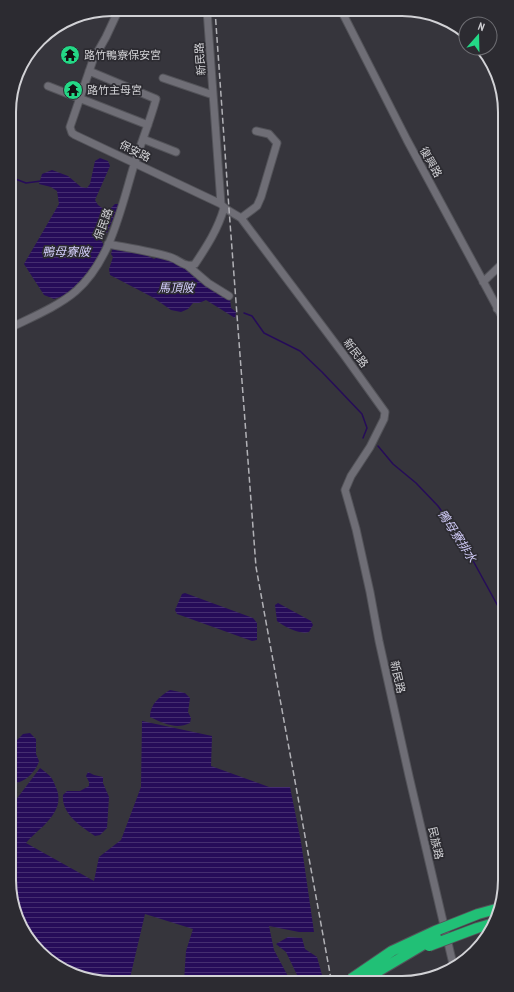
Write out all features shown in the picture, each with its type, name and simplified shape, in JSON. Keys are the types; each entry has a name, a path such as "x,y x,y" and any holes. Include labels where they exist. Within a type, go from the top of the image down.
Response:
{"highway":[{"path":"369,976 430,927 495,903"},
{"path":"356,976 435,931 478,914 493,911"},
{"path":"394,955 480,920 490,918"},
{"path":"394,955 486,925"}],"street":[{"name":"保安路","path":"116,16 106,38 93,60 70,128 72,133 222,206"},
{"name":"新民路","path":"207,16 222,206 229,209 241,218 349,361 383,407 385,412 381,426 370,447 351,476 346,490 370,592 398,727"},
{"name":"復興路","path":"344,16 407,140 497,309"},
{"name":"保民路","path":"16,325 64,300 75,292 93,272 113,234 156,99 89,71"},
{"path":"163,78 213,95"},
{"path":"48,86 148,125"},
{"path":"241,218 257,206 277,143 269,134 256,132"},
{"path":"143,139 176,152"},
{"path":"187,265 192,266 195,264 208,244 220,221 222,206"},
{"path":"108,244 171,257 187,265 208,283 229,296"},
{"path":"483,282 498,268"},
{"name":"民族路","path":"398,727 452,961"}],"water":[{"name":"鴨母寮陂","path":"100,158 108,161 110,166 95,200 98,205 105,210 110,209 115,204 119,204 107,233 103,232 99,235 104,246 90,272 66,295 54,299 44,295 24,264 59,204 57,191 51,187 39,184 42,174 52,170 68,176 81,187 87,188 90,184 95,161"},
{"name":"馬頂陂","path":"113,247 142,253 154,259 160,256 179,265 230,298 231,308 236,312 235,318 206,300 199,303 193,303 188,309 181,312 171,310 154,298 110,275 109,269 113,257 111,254"},
{"path":"185,593 253,618 257,623 257,640 252,641 177,614 175,610 182,594"},
{"path":"278,603 311,621 313,625 309,632 305,633 288,628 277,621 275,605"},
{"path":"170,690 185,693 190,698 188,712 191,718 190,723 175,726 150,717 150,712 154,704 159,698"},
{"path":"142,721 212,736 211,766 269,787 290,787 301,842 314,932 299,932 269,926 274,950 288,976 184,976 186,951 193,929 145,914 130,976 100,975 87,973 76,969 64,963 44,948 32,933 21,911 16,886 16,800 40,768 47,773 53,780 57,790 57,806 54,813 44,826 26,843 94,881 99,857 121,840 141,787"},
{"path":"30,733 36,739 36,754 39,761 35,769 26,779 16,783 16,741 23,734"},
{"path":"88,772 103,777 103,783 109,797 107,828 100,835 95,836 73,819 65,808 63,802 63,795 67,791 80,791 89,786 86,776"},
{"path":"288,937 302,938 305,949 317,957 322,976 298,976 286,952 276,944"}],"waterway":[{"name":"鴨母寮排水","path":"16,179 26,183 41,181"},
{"name":"鴨母寮排水","path":"244,313 252,316 264,333 300,351 362,414 367,428 363,438"},
{"name":"鴨母寮排水","path":"378,446 393,464 416,483 438,506 460,537 498,606"}],"railway":[{"path":"215,16 256,567 330,976"}],"place":[{"name":"路竹鴨寮保安宮","path":"70,55"},
{"name":"路竹主母宮","path":"73,90"}]}
